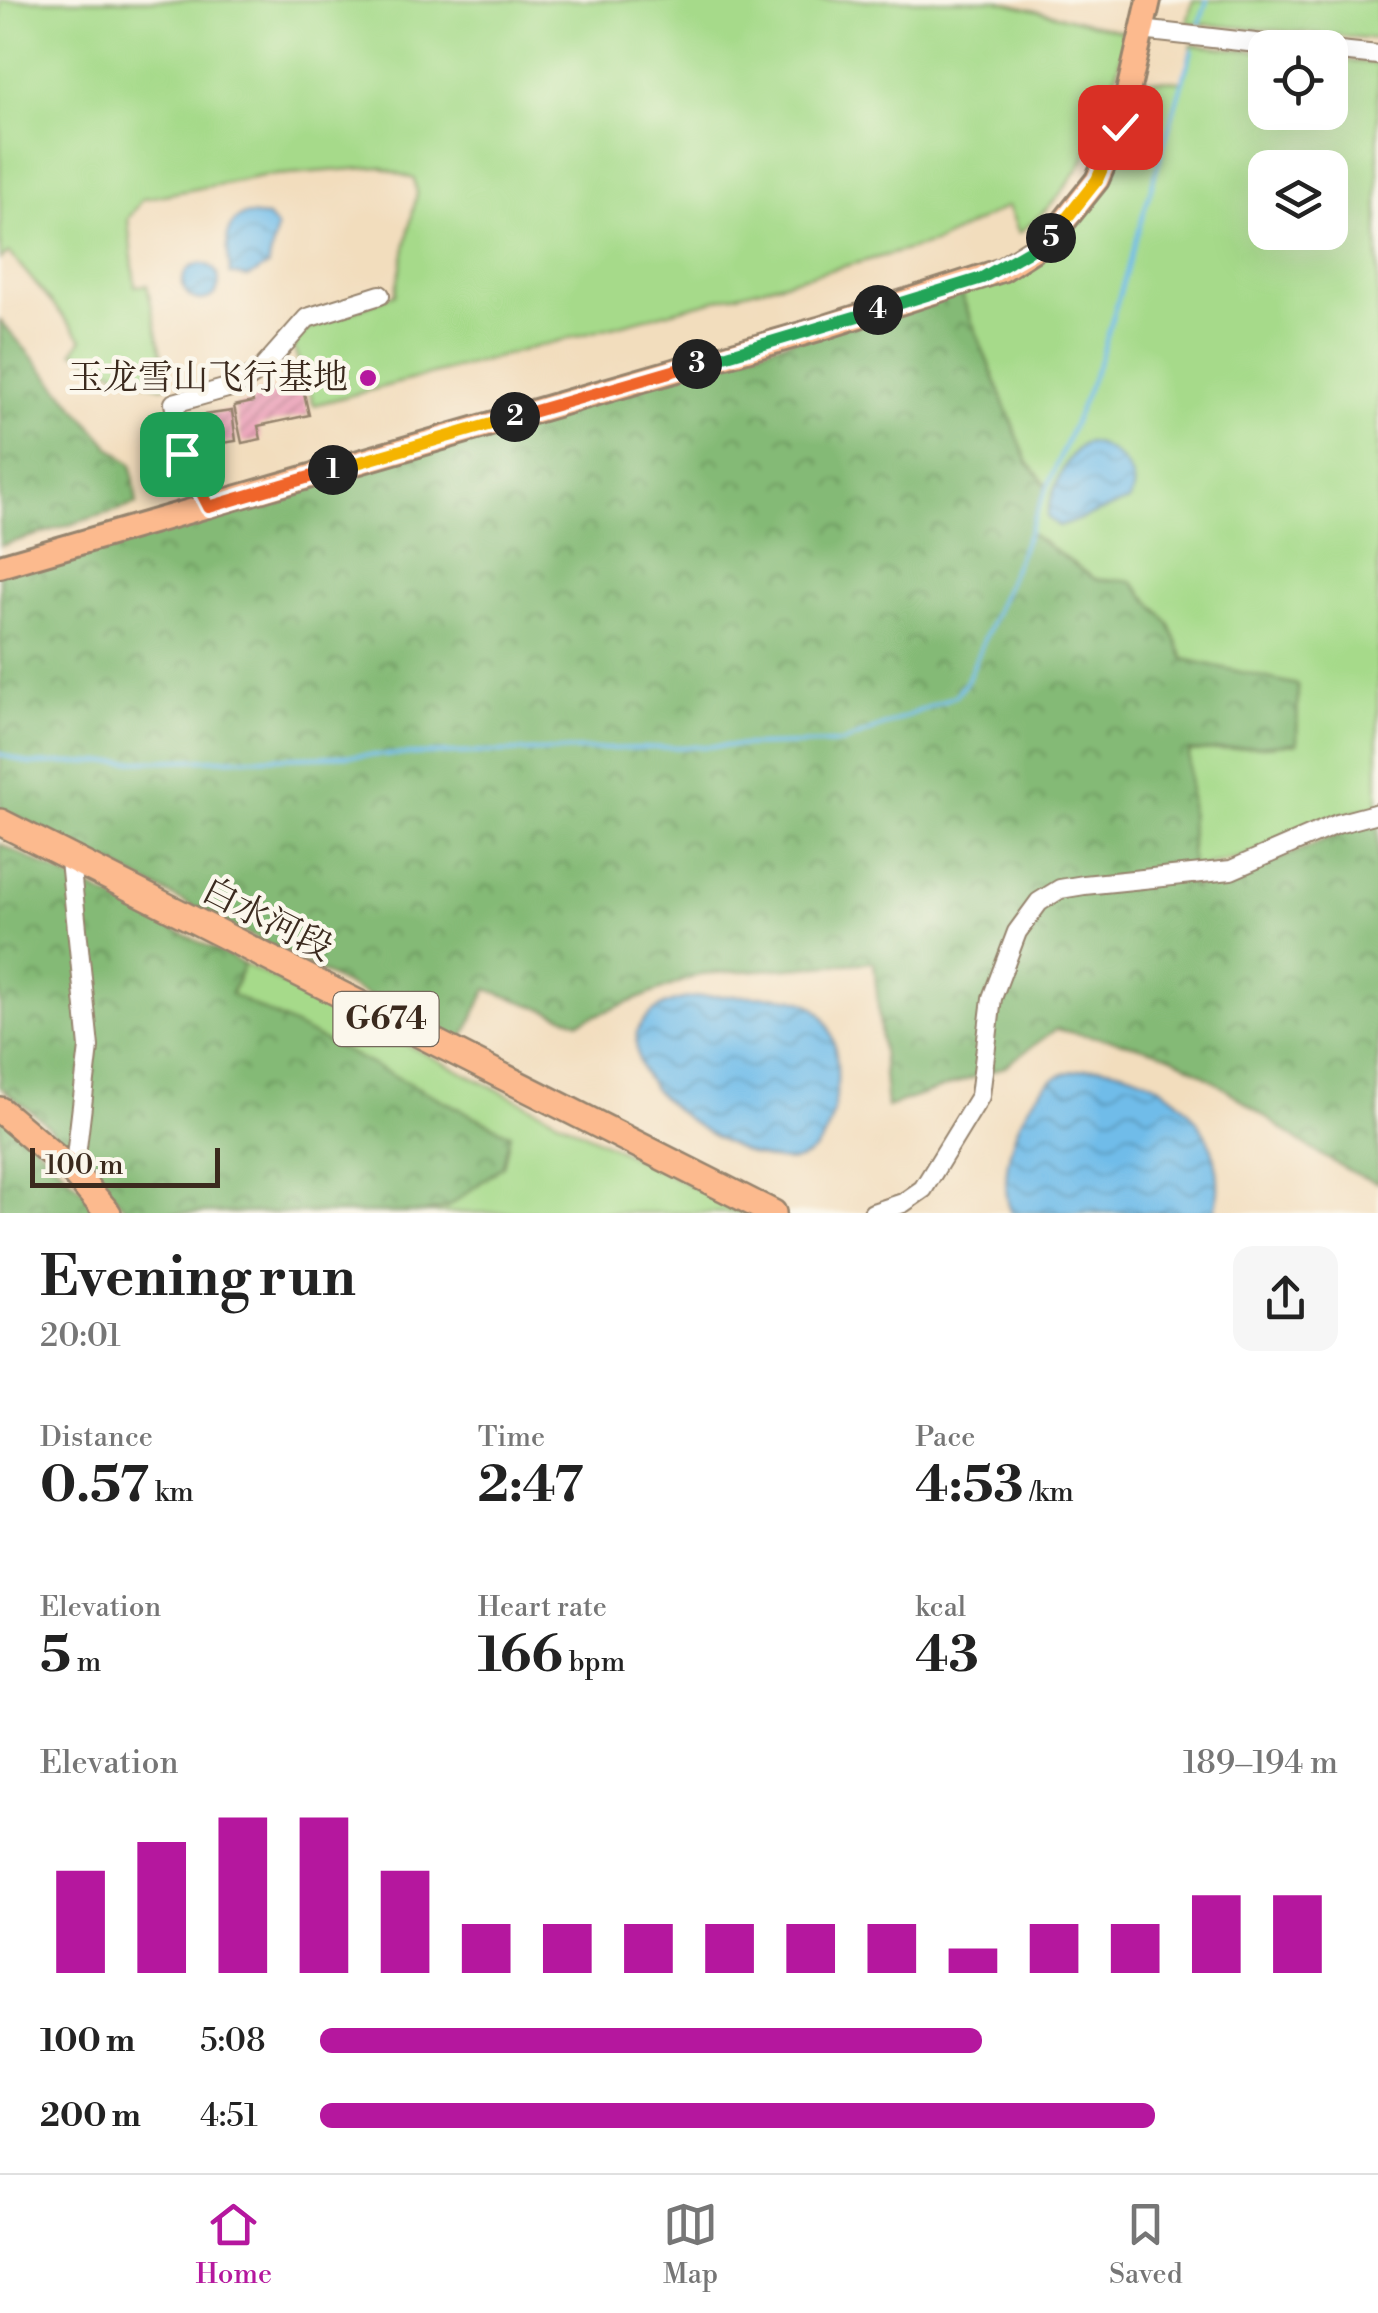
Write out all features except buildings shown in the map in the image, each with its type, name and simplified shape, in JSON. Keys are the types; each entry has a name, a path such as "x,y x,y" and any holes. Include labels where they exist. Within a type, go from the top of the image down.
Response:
{"highway":[{"name":"白水河段","path":"0,822 773,1213"},
{"path":"0,1110 74,1174 108,1213"}],"main road":[{"path":"0,566 819,329 1002,270 1050,240 1097,180 1120,127 1149,0"}],"street":[{"path":"1141,30 1248,42"},
{"path":"1348,52 1378,54"},
{"path":"209,507 182,454 174,403 238,386 262,368 307,318 380,295"},
{"path":"873,1213 903,1204 923,1189 980,1096 992,998 1017,932 1048,894 1084,884 1231,870 1337,824 1378,813"},
{"path":"70,860 88,1048 74,1174"}],"green space":[{"path":"0,0 996,0 1128,33 1102,118 1079,167 1044,212 1019,233 1008,206 937,242 314,405 293,346 306,330 395,294 417,193 414,179 380,167 263,176 143,199 128,219 135,286 147,285 168,382 162,387 115,372 73,352 82,339 9,252 0,259"},
{"path":"1193,0 1378,0 1378,39 1348,36 1348,30 1271,30 1187,23"},
{"path":"1192,45 1248,50 1248,130 1348,130 1348,61 1378,64 1378,806 1316,822 1242,858 1191,869 1189,752 1296,743 1184,659 1169,623 1131,581 1095,579 1028,532 1047,485 1028,464 960,292 1048,245 1105,176 1143,80 1183,81"},
{"path":"960,292 1028,463 1047,485 1028,532 1095,579 1131,581 1169,623 1184,659 1298,685 1297,743 1189,752 1192,887 1240,875 1378,820 1378,1183 1326,1158 1182,1062 1137,1045 1056,1029 1004,1067 887,1107 874,962 701,974 579,1022 487,989 461,1043 0,808 0,566"},
{"path":"0,320 110,447 132,465 137,504 0,546"},
{"path":"0,844 244,964 231,994 510,1134 503,1166 446,1208 422,1213 130,1213 41,1119 0,1087"},
{"path":"244,964 746,1213 422,1213 446,1208 231,994"},
{"path":"0,1111 107,1213 0,1213"}],"water":[{"path":"245,215 268,217 277,228 268,266 248,277 230,274 227,248 232,225"},
{"path":"201,264 213,270 219,282 213,294 201,300 189,294 183,282 189,270"},
{"path":"1086,443 1106,449 1124,463 1130,472 1133,492 1128,501 1059,527 1047,517 1052,498 1066,465"},
{"path":"751,996 806,1002 824,1018 832,1035 837,1080 830,1124 810,1154 793,1160 748,1153 700,1127 661,1097 639,1059 637,1032 658,1008 686,998"},
{"path":"1100,1067 1152,1082 1192,1114 1215,1160 1215,1213 1011,1213 1006,1180 1008,1162 1027,1110 1054,1079"}],"waterway":[{"path":"1200,23 1207,0"},
{"path":"0,754 30,764 842,743 955,696 967,681 1100,360 1192,50"}],"place":[{"name":"玉龙雪山飞行基地","path":"368,378"}],"route":[{"path":"182,454 209,507 982,278 1035,251 1062,228 1097,180 1120,127"}]}
